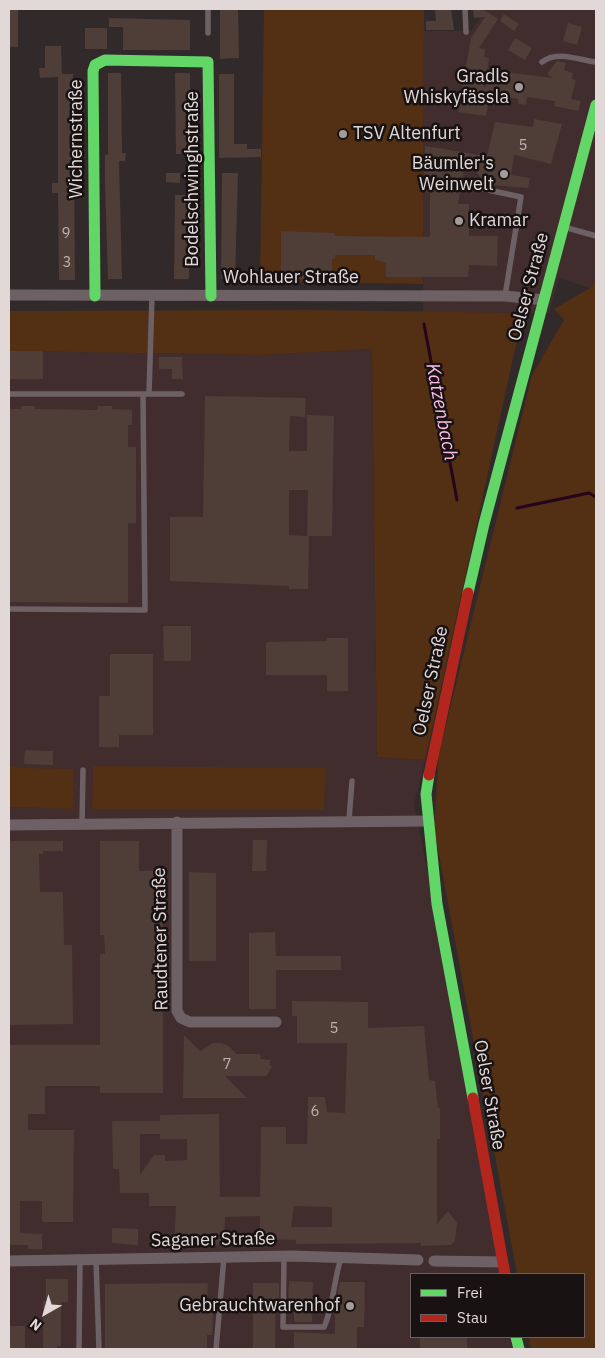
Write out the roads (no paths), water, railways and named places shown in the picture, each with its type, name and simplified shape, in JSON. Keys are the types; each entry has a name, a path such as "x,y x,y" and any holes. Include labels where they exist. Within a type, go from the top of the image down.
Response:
{"main road":[{"name":"Wichernstraße","path":"95,296 93,71 95,65 105,60 208,62"},
{"name":"Bodelschwinghstraße","path":"208,62 211,296"},
{"name":"Oelser Straße","path":"505,1273 442,936 427,821 428,778 458,634 484,524 596,105"}],"street":[{"name":"Wohlauer Straße","path":"9,295 505,296 544,300"},
{"path":"9,825 350,820 413,823 427,821"},
{"name":"Raudtener Straße","path":"177,822 177,1011 181,1018 190,1022 276,1022"},
{"name":"Saganer Straße","path":"9,1261 284,1256 418,1260"},
{"path":"434,1260 502,1262"}],"lane":[{"path":"208,9 208,33"},
{"path":"465,9 466,32"},
{"path":"542,62 550,56 558,56 596,62"},
{"path":"479,188 521,197 505,296"},
{"path":"564,227 596,236"},
{"path":"9,609 146,610 146,394 152,296"},
{"path":"9,394 182,394"},
{"path":"82,824 83,770"},
{"path":"350,820 352,781"},
{"path":"284,1256 283,1328 324,1327 329,1317 334,1282 341,1258"},
{"path":"216,1349 224,1257"},
{"path":"79,1349 80,1260"},
{"path":"96,1260 99,1349"}],"waterway":[{"name":"Katzenbach","path":"424,324 457,500"},
{"name":"Katzenbach","path":"517,508 589,493 596,497"}],"place":[{"name":"Gradls Whiskyfässla","path":"519,87"},
{"name":"TSV Altenfurt","path":"343,134"},
{"name":"Bäumler's Weinwelt","path":"504,174"},
{"name":"Kramar","path":"459,221"},
{"name":"Gebrauchtwarenhof","path":"350,1306"}]}
